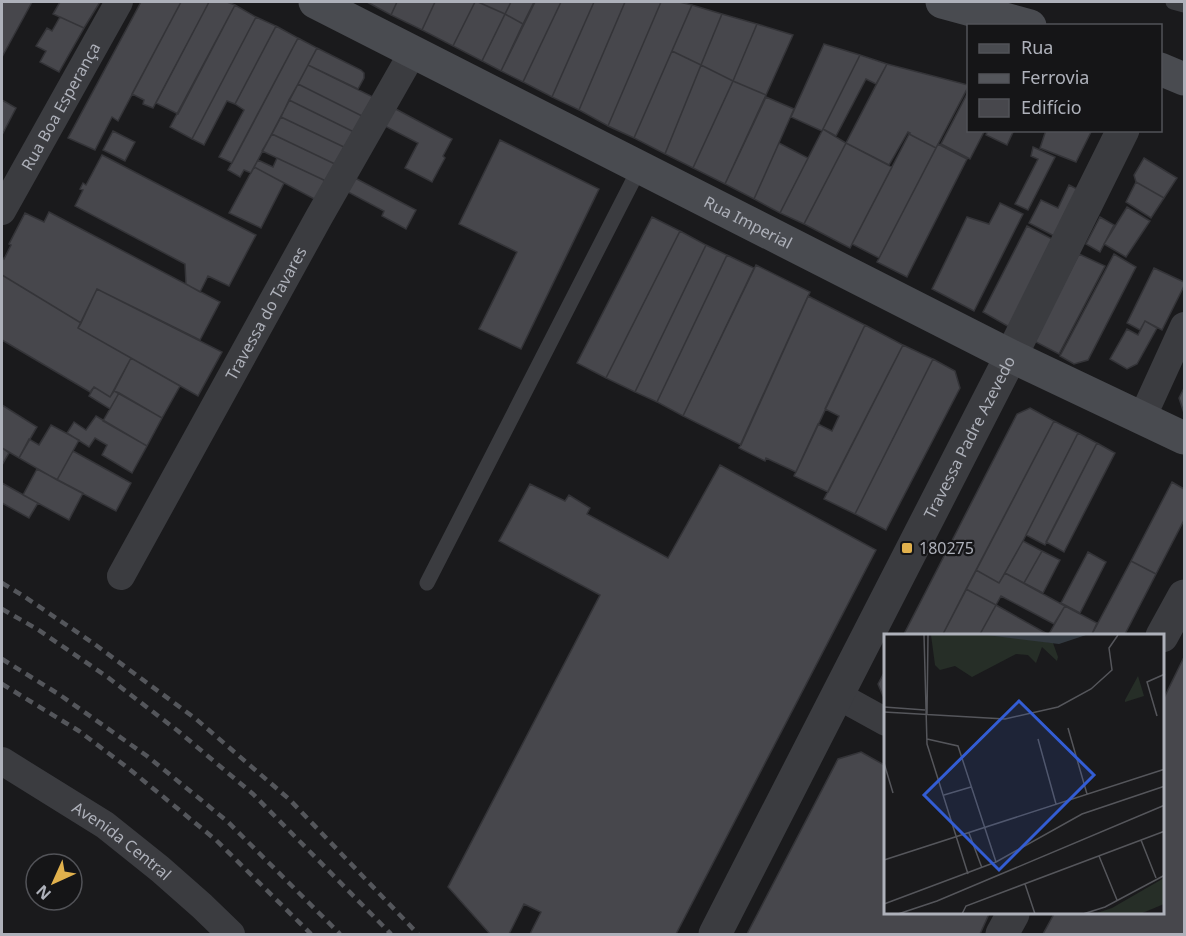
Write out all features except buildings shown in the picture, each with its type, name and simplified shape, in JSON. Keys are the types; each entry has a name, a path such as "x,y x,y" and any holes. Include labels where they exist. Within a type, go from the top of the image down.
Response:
{"main road":[{"name":"Rua Imperial","path":"315,2 1011,356 1185,438"},
{"path":"942,2 1023,24"},
{"path":"1162,69 1185,79"}],"street":[{"name":"Rua Boa Esperança","path":"2,211 119,2"},
{"name":"Travessa do Tavares","path":"121,576 313,227 413,52"},
{"name":"Travessa Padre Azevedo","path":"715,934 1011,356 1122,132"},
{"path":"1142,418 1185,326"},
{"path":"1163,634 1185,596"},
{"path":"837,695 884,721"},
{"name":"Avenida Central","path":"2,761 105,825 160,869 231,934"},
{"path":"1002,934 1012,915"}],"lane":[{"path":"1173,2 1185,5"},
{"path":"427,583 640,167"}],"railway":[{"path":"2,583 93,643 196,719 289,799 418,934"},
{"path":"2,609 37,629 106,676 178,731 253,794 391,934"},
{"path":"2,659 60,695 147,756 227,821 340,934"},
{"path":"2,684 79,731 128,768 216,840 311,934"}],"place":[{"name":"180275","path":"907,548"}]}
